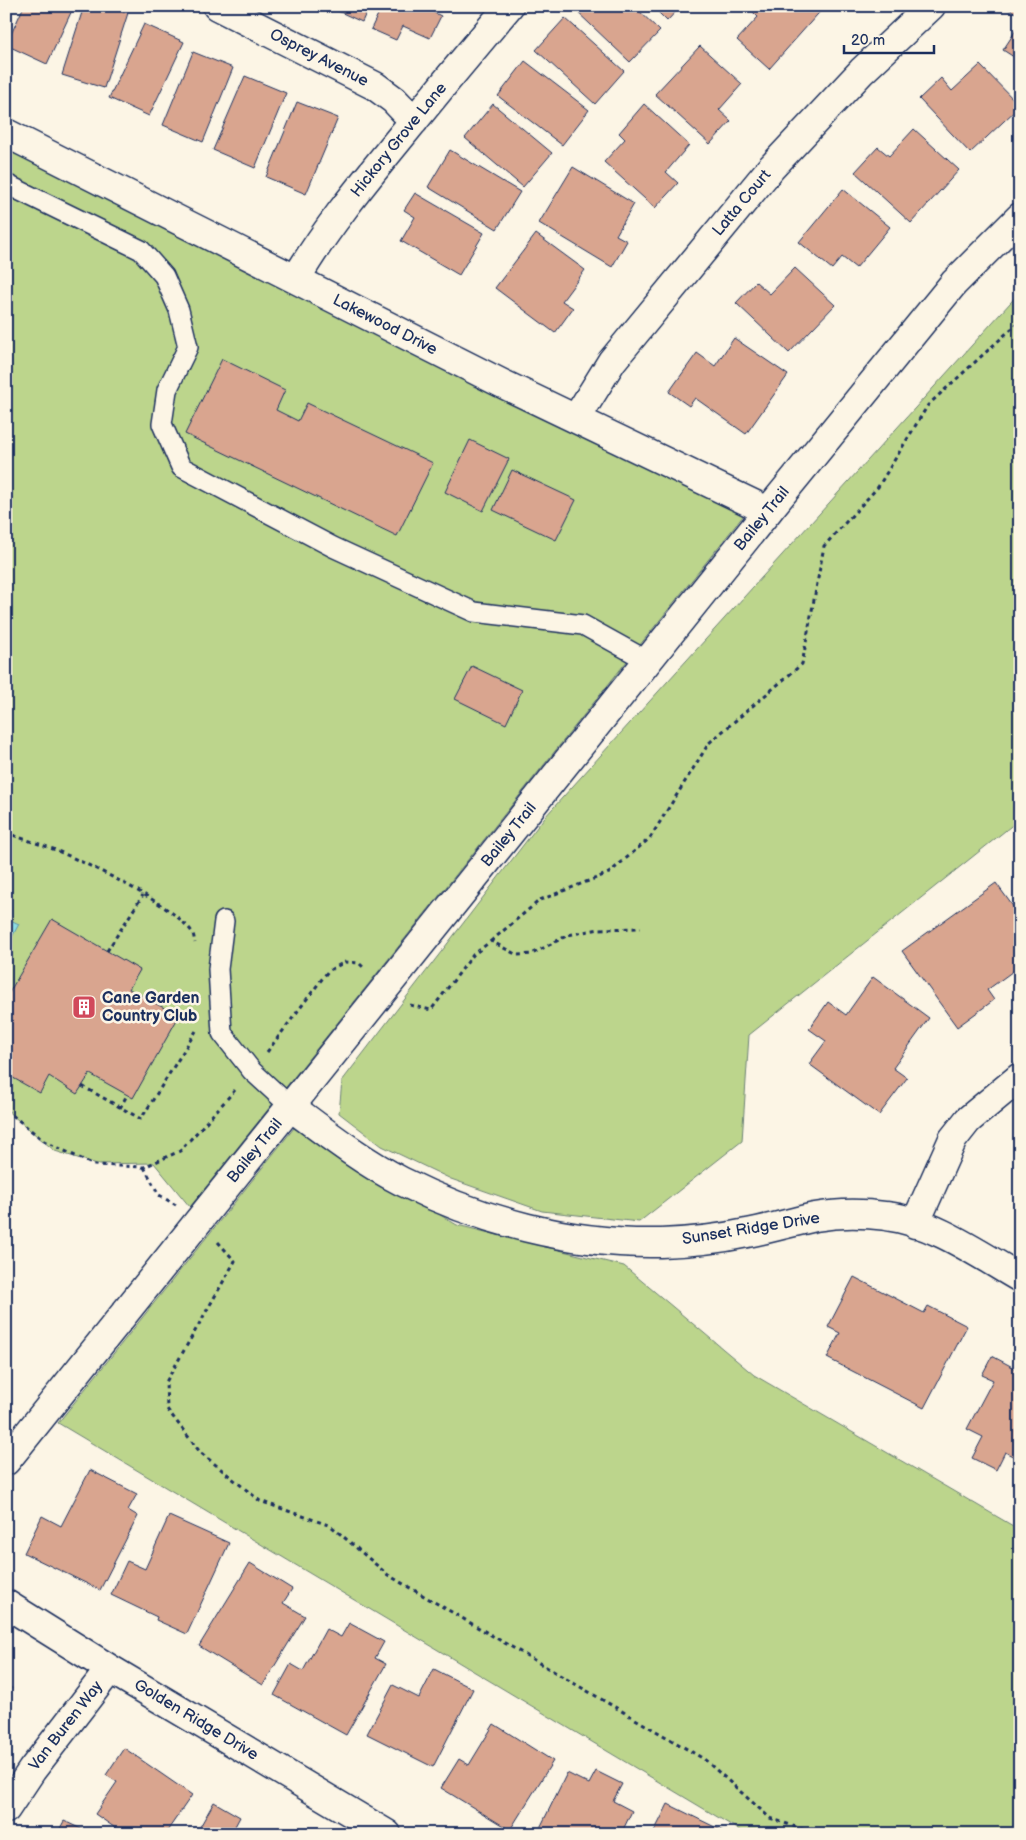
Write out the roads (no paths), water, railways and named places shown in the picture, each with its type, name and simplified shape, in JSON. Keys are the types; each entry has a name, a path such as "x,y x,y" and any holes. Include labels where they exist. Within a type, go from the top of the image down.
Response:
{"street":[{"name":"Osprey Avenue","path":"217,6 375,86 394,100 414,121"},
{"name":"Hickory Grove Lane","path":"296,279 316,244 509,6"},
{"name":"Latta Court","path":"576,419 612,361 771,168 862,71 931,6"},
{"name":"Lakewood Drive","path":"6,132 484,374 768,511"},
{"name":"Bailey Trail","path":"6,1461 768,511 954,283 1020,217"},
{"path":"915,1224 953,1139 968,1120 1020,1077"},
{"name":"Sunset Ridge Drive","path":"291,1107 355,1153 400,1180 446,1201 500,1221 560,1235 620,1243 662,1243 745,1234 816,1217 886,1216 931,1229 1020,1278"},
{"name":"Golden Ridge Drive","path":"6,1604 387,1834"},
{"name":"Van Buren Way","path":"6,1809 32,1770 110,1668"}],"lane":[{"path":"6,184 140,250 164,276 179,310 188,347 167,390 162,424 181,468 333,547 474,612 583,625 648,662"},
{"path":"224,921 218,969 222,1033 252,1072 291,1107"}],"water":[{"path":"6,918 19,924 6,948"}],"place":[{"name":"Cane Garden Country Club","path":"84,1007"}]}
